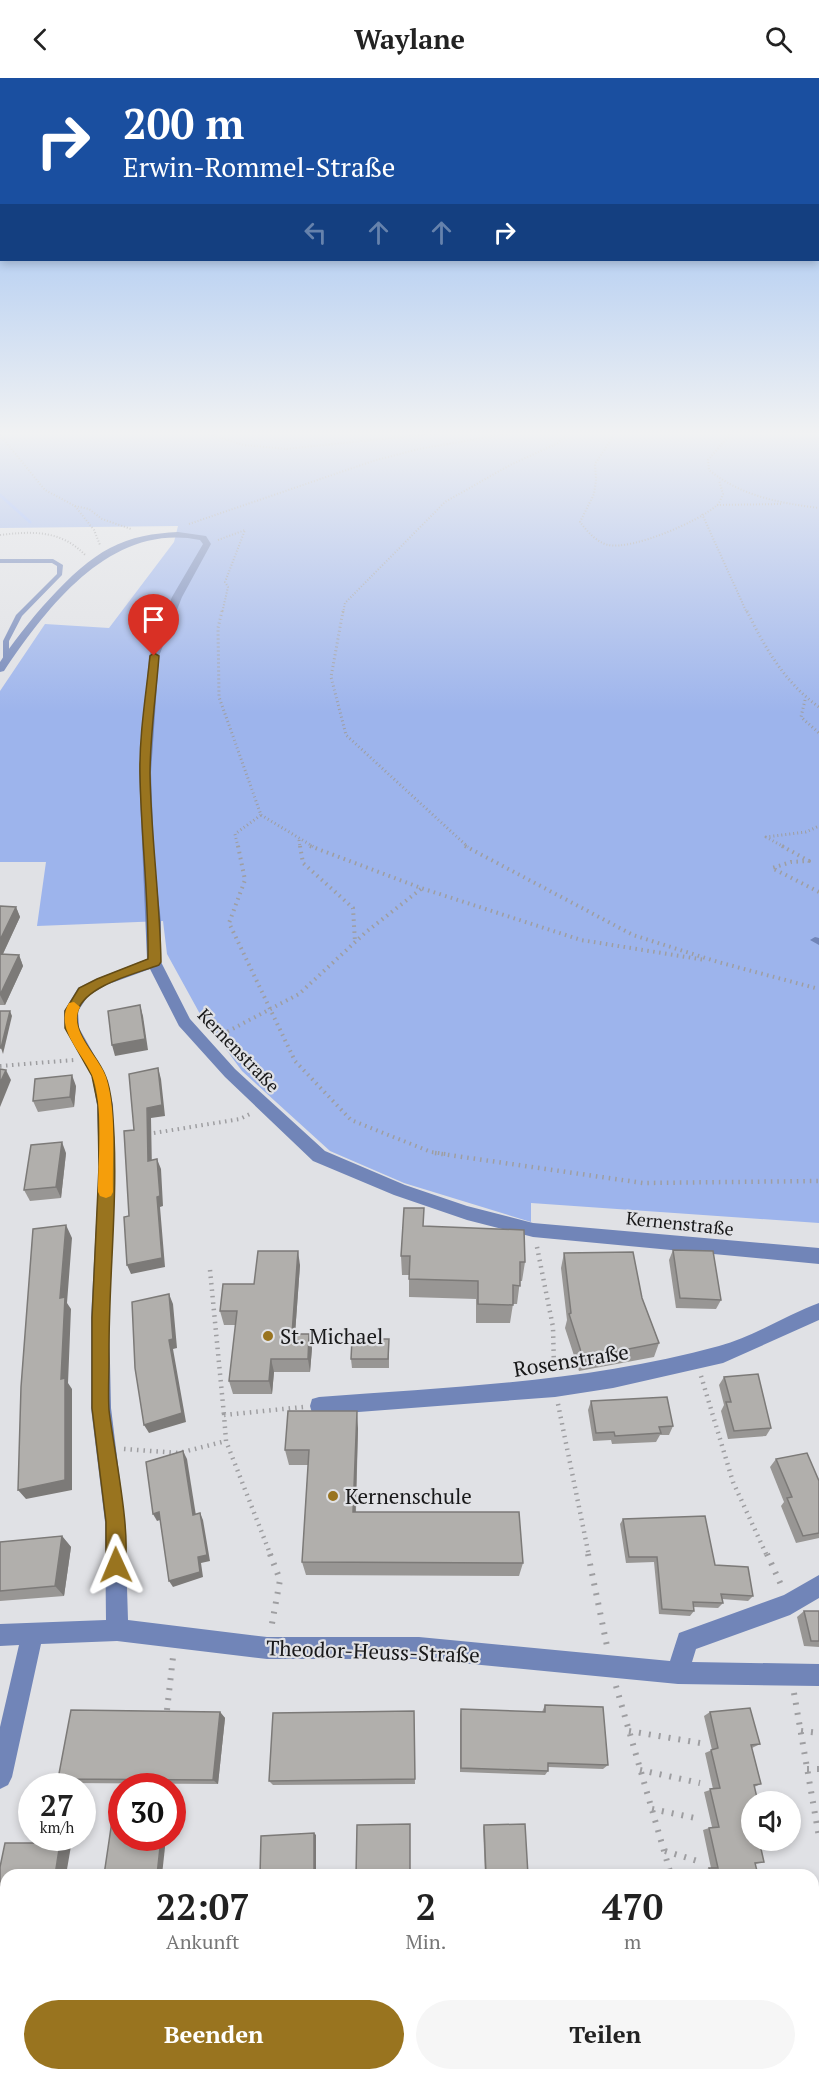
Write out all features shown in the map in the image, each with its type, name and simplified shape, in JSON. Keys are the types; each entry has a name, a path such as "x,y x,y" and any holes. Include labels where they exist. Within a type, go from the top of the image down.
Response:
{"street":[{"path":"0,669 47,609 103,555 132,542 155,536 189,534 203,538 207,544"},
{"name":"Kernenstraße","path":"207,544 177,597 154,656 145,772 148,860 154,922 154,962 184,1022 266,1107 319,1156 400,1190 467,1213 534,1230 819,1256"},
{"path":"117,1630 115,1522 100,1408 100,1318 107,1167 105,1105 99,1076 72,1028 71,1011 83,992 101,982 154,962"},
{"name":"Rosenstraße","path":"319,1406 555,1388 613,1379 723,1354 819,1311"},
{"path":"678,1673 687,1641 790,1604 819,1586"},
{"name":"Theodor-Heuss-Straße","path":"0,1635 117,1630 267,1648 419,1648 678,1673 819,1675"},
{"path":"0,1777 33,1632"}],"lane":[{"path":"0,561 53,561 60,565 60,574 20,615 6,641 6,659"}],"path":[{"path":"90,525 103,555"},
{"path":"122,525 155,536 186,525"},
{"path":"422,525 345,603 331,677 346,735 464,845 633,935 718,962 819,989"},
{"path":"583,525 590,535 608,545 628,545 677,525"},
{"path":"707,525 750,620 775,661 805,700 819,707"},
{"path":"207,544 245,530 225,582 228,588 218,628 219,697 261,815 298,839 421,888 580,940 718,962"},
{"path":"0,536 32,531 57,534 72,542 92,564"},
{"path":"805,700 801,717 819,733"},
{"path":"261,815 235,834 245,880 229,923 295,1061 351,1120 431,1152 643,1183 819,1181"},
{"path":"819,826 806,832 766,837 809,861 791,861 772,868 819,892"},
{"path":"298,839 303,863 353,908 355,942"},
{"path":"204,1044 271,1011 299,994 355,942 421,888"},
{"path":"0,1066 90,1059"},
{"path":"140,1135 240,1119 266,1107"},
{"path":"534,1230 553,1327 555,1388 610,1666 669,1869"},
{"path":"210,1270 226,1441 280,1580 267,1648"},
{"path":"696,1359 733,1482 790,1604"},
{"path":"224,1415 319,1406"},
{"path":"106,1447 179,1453 226,1441"},
{"path":"167,1710 176,1637"},
{"path":"791,1675 807,1769 816,1805 819,1837"},
{"path":"629,1731 700,1743"},
{"path":"801,1731 819,1733"},
{"path":"807,1769 819,1769"},
{"path":"640,1770 700,1783"},
{"path":"651,1809 700,1819"},
{"path":"664,1851 701,1862"}],"shaded area":[{"path":"0,525 819,525 819,1223 531,1203 531,1222 404,1183 330,1151 242,1071 200,1014 167,954 163,921 37,926 46,862 0,862 0,691 45,624 109,628 174,542 178,526 0,528"}],"building":[{"path":"0,906 16,907 0,940"},
{"path":"0,954 19,955 0,995"},
{"path":"140,1005 145,1039 112,1045 108,1011"},
{"path":"0,1011 10,1011 1,1048 0,1048"},
{"path":"158,1068 162,1105 147,1108 148,1161 157,1159 160,1196 157,1197 162,1258 127,1265 124,1217 129,1216 124,1131 134,1130 129,1074"},
{"path":"0,1069 6,1070 0,1083"},
{"path":"72,1075 70,1097 33,1101 35,1079"},
{"path":"62,1142 56,1187 24,1190 31,1145"},
{"path":"404,1208 424,1208 423,1226 524,1230 525,1262 520,1262 520,1286 513,1285 513,1305 478,1304 478,1281 409,1279 410,1256 401,1256"},
{"path":"66,1225 60,1298 65,1297 61,1379 65,1378 65,1480 18,1490 21,1387 33,1229"},
{"path":"673,1250 713,1251 721,1300 680,1298"},
{"name":"St. Michael","path":"258,1251 298,1251 292,1334 309,1334 308,1359 271,1359 269,1381 229,1381 237,1311 220,1311 223,1284 254,1284"},
{"path":"633,1252 642,1298 659,1343 583,1358 569,1314 571,1313 564,1253"},
{"path":"169,1294 173,1339 169,1340 182,1413 144,1425 135,1368 132,1302"},
{"path":"352,1339 389,1339 388,1359 351,1359"},
{"path":"758,1374 771,1428 734,1431 726,1402 731,1402 724,1377"},
{"path":"667,1397 673,1426 659,1427 661,1433 615,1436 614,1432 596,1433 591,1401"},
{"name":"Kernenschule","path":"288,1411 357,1411 353,1512 519,1512 523,1563 302,1562 309,1450 285,1450"},
{"path":"183,1451 193,1515 200,1513 207,1555 198,1557 200,1572 169,1581 159,1512 153,1514 146,1462"},
{"path":"807,1453 819,1481 819,1533 803,1536 787,1498 792,1497 776,1459"},
{"path":"705,1516 715,1565 748,1567 753,1596 721,1594 723,1603 693,1602 694,1611 662,1609 657,1557 629,1557 623,1519"},
{"path":"62,1536 55,1586 0,1591 0,1542"},
{"path":"804,1611 819,1611 819,1641 811,1641"},
{"path":"545,1705 603,1707 608,1765 548,1763 548,1771 461,1768 461,1709 545,1712"},
{"path":"750,1708 760,1744 751,1745 761,1784 754,1785 755,1791 741,1791 741,1851 762,1851 764,1862 755,1863 756,1869 709,1869 718,1868 709,1828 719,1827 710,1789 720,1788 711,1750 718,1748 710,1712"},
{"path":"71,1710 220,1712 213,1780 186,1780 186,1773 108,1773 108,1779 96,1779 96,1773 59,1773"},
{"path":"414,1711 415,1779 269,1781 273,1713"},
{"path":"410,1824 410,1869 356,1869 357,1825"},
{"path":"525,1824 528,1869 486,1869 484,1825"},
{"path":"314,1833 314,1869 260,1869 261,1836"},
{"path":"5,1843 18,1843 18,1851 59,1851 56,1869 0,1869"},
{"path":"108,1848 108,1851 160,1851 158,1869 105,1869"}],"slow traffic":[{"path":"74,1007 71,1011 72,1028 99,1076 105,1105 106,1192"}],"place":[{"name":"St. Michael","path":"268,1336"},
{"name":"Kernenschule","path":"333,1496"}],"route":[{"path":"116,1565 115,1522 100,1408 100,1318 107,1167 105,1105 99,1076 72,1028 71,1011 83,992 101,982 154,962 154,922 148,860 145,772 154,656"}]}
